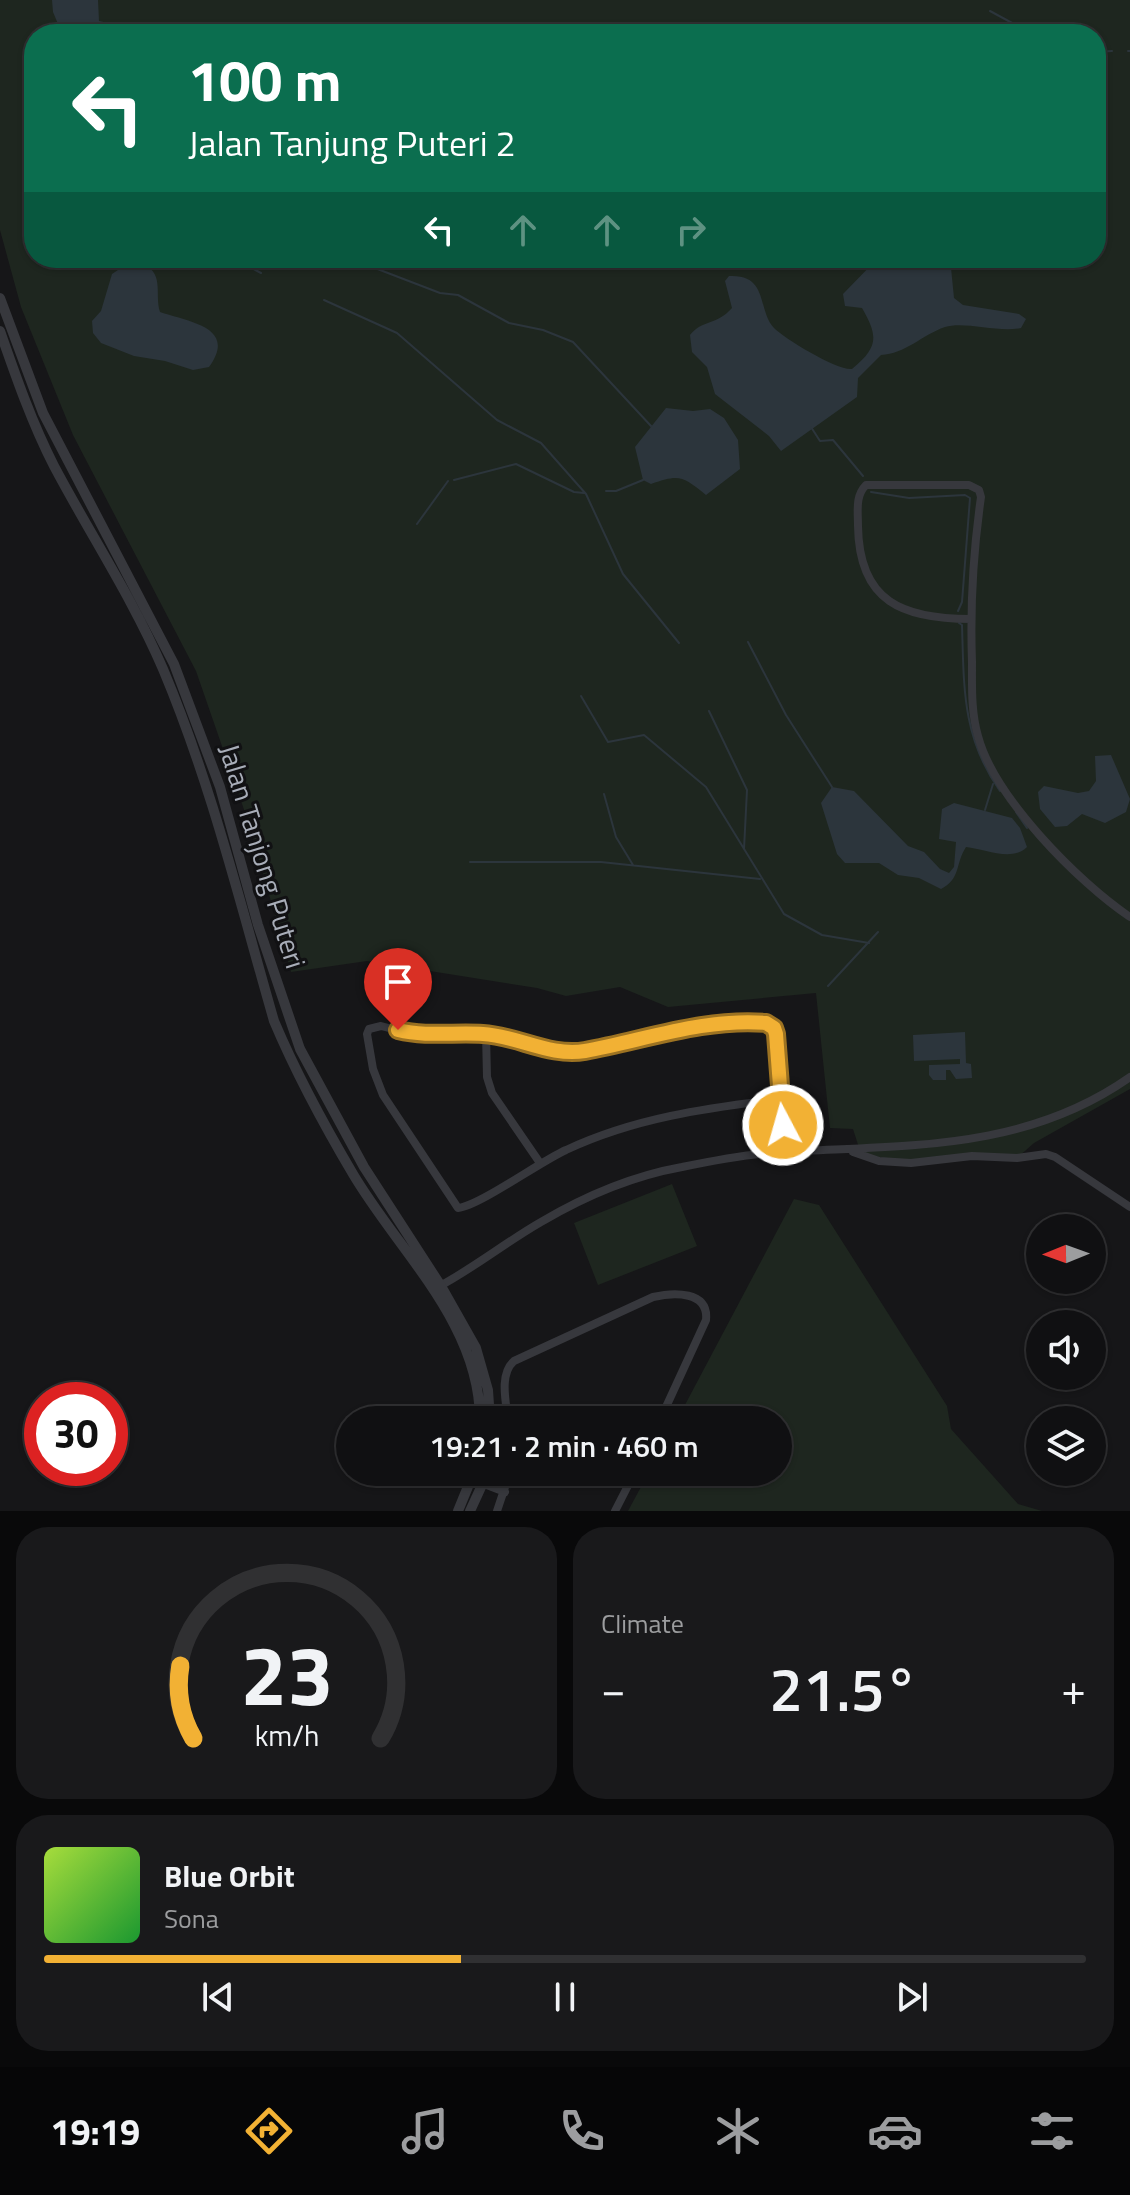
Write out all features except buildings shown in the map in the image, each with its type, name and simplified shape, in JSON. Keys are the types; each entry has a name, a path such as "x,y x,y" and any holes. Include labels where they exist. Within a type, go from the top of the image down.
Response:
{"street":[{"name":"Jalan Tanjong Puteri","path":"0,298 43,413 174,664 220,787 258,925 300,1049 364,1167 476,1348 488,1390 489,1406"},
{"name":"Jalan Tanjong Puteri","path":"0,331 32,418 53,463 148,637 182,715 209,790 270,1008 288,1054 353,1174 437,1287 469,1355 480,1403"},
{"path":"32,418 43,413"},
{"path":"971,619 915,614 895,605 876,587 859,556 858,495 866,485 969,485 979,490 981,497 974,546 971,619 973,709 978,738 989,763 1035,829 1076,874 1130,917"},
{"path":"780,1099 659,1117 567,1149 467,1207 455,1207 383,1095 367,1041 369,1029 381,1026 416,1035 486,1034 552,1050 580,1051 668,1031 766,1023 774,1028 776,1034 786,1151"},
{"path":"486,1034 487,1077 492,1093 540,1163"},
{"path":"437,1287 540,1223 599,1192 680,1167 786,1151 844,1151 960,1141 1008,1132 1048,1121 1130,1077"},
{"path":"844,1151 879,1161 911,1163 972,1156 1017,1158 1046,1154 1130,1207"},
{"path":"507,1406 505,1382 509,1366 514,1361 653,1297 671,1294 691,1296 700,1299 706,1307 706,1320 666,1406"},
{"path":"480,1403 482,1392 488,1390"},
{"path":"458,1511 468,1486"},
{"path":"470,1511 482,1486"},
{"path":"497,1486 505,1492"},
{"path":"497,1511 506,1486"},
{"path":"615,1511 628,1486"}],"shaded area":[{"path":"0,0 1130,0 1130,1089 1034,1143 1017,1158 992,1156 911,1163 861,1154 853,1129 830,1128 816,993 668,1007 620,987 566,996 537,988 367,961 291,972 249,824 196,671 73,435 21,307 0,230"},
{"path":"52,0 98,0 99,21 113,24 58,24"},
{"path":"121,268 148,268 153,271 160,312 196,323 214,335 218,343 209,367 193,370 134,356 101,343 93,333 92,321 101,311 112,274"},
{"path":"868,268 951,268 954,298 963,305 1019,314 1026,319 1021,328 1012,329 962,325 945,327 906,348 881,355 858,378 857,397 781,451 769,436 715,394 707,367 692,352 690,335 721,318 732,308 725,281 729,276 742,277 756,287 774,328 824,360 852,369 867,354 873,334 862,308 845,306 843,294"},
{"path":"666,408 710,409 724,418 738,440 740,469 706,495 680,479 651,484 643,480 635,447"},
{"path":"1111,755 1130,799 1126,812 1105,823 1082,814 1067,826 1055,827 1040,809 1038,792 1044,786 1078,793 1089,791 1096,781 1095,756"},
{"path":"832,787 854,791 908,846 924,852 940,869 949,873 954,867 956,842 939,839 942,809 954,803 1012,818 1020,828 1027,847 1014,854 1006,854 966,847 955,876 941,889 919,878 898,875 879,863 845,863 837,854 821,803"},
{"path":"965,1032 966,1063 971,1064 972,1078 956,1079 950,1070 946,1070 946,1080 933,1080 929,1075 929,1065 960,1064 960,1059 914,1061 913,1035"},
{"path":"672,1184 697,1246 598,1285 574,1223"},
{"path":"794,1199 819,1205 947,1406 951,1429 1018,1504 1042,1511 628,1511 641,1486 792,1486 792,1406 684,1406"}],"waterway":[{"path":"990,11 1014,24"},
{"path":"1106,51 1112,51"},
{"path":"252,268 261,273"},
{"path":"375,268 440,293 458,295 509,323 543,330 573,342 651,426"},
{"path":"324,300 397,333 497,420 541,443 586,494 623,574 679,643"},
{"path":"811,427 820,441 833,440 863,476"},
{"path":"454,480 516,464 574,492 584,493"},
{"path":"606,491 616,491 643,480"},
{"path":"417,524 448,481"},
{"path":"871,492 909,498 965,495 970,498 962,602 958,611"},
{"path":"959,623 962,625 965,691 972,731 978,751 1000,791"},
{"path":"748,642 786,715 832,787"},
{"path":"581,696 608,742 644,735 706,787 784,914 822,935 869,943"},
{"path":"709,711 747,790 744,849"},
{"path":"985,810 993,784"},
{"path":"604,794 616,837 633,865"},
{"path":"1016,812 1027,828"},
{"path":"470,862 601,862 760,879"},
{"path":"828,986 878,932"}],"route":[{"path":"398,1030 416,1035 486,1034 552,1050 580,1051 668,1031 766,1023 774,1028 776,1034 783,1125"}]}
